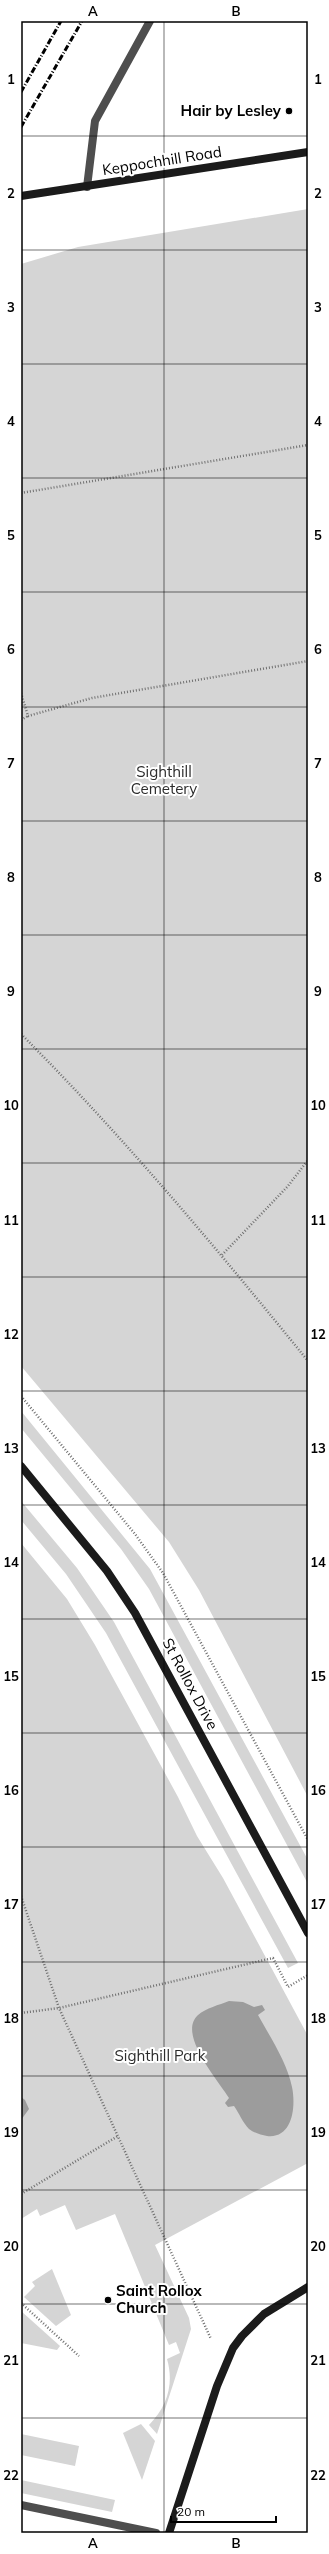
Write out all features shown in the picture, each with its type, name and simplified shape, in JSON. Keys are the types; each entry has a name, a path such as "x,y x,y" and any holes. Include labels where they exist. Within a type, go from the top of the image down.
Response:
{"street":[{"path":"87,187 95,121 150,21"},
{"name":"Keppochhill Road","path":"21,196 308,152"},
{"name":"St Rollox Drive","path":"21,1466 107,1571 135,1613 308,1933"},
{"path":"169,2533 224,2367 238,2342 255,2321 285,2300 308,2287"},
{"path":"21,2505 156,2533"}],"path":[{"path":"21,493 308,445"},
{"path":"21,720 28,716 92,698 308,661"},
{"path":"21,693 28,716"},
{"path":"21,1034 87,1104 222,1255 308,1361"},
{"path":"222,1255 288,1186 308,1160"},
{"path":"21,1396 135,1534 163,1573 308,1840"},
{"path":"21,1896 59,2008 224,2367"},
{"path":"21,2013 59,2008 272,1958 288,1987 308,1976"},
{"path":"21,2194 118,2136"},
{"path":"21,2303 79,2356"}],"green space":[{"name":"Sighthill Cemetery","path":"308,209 308,1797 199,1590 169,1542 21,1366 21,264 78,247"},
{"path":"21,1411 150,1569 308,1860 308,1884 149,1589 121,1549 21,1428"},
{"path":"21,1501 77,1568 114,1622 298,1963 288,1968 106,1633 66,1574 21,1520"},
{"name":"Sighthill Park","path":"21,1543 67,1599 95,1645 178,1797 197,1836 223,1878 308,2036 308,2163 155,2245 189,2318 191,2329 157,2434 149,2425 161,2410 168,2394 170,2377 167,2359 180,2353 176,2342 169,2345 115,2214 76,2230 65,2205 40,2216 37,2209 21,2219"},
{"path":"52,2269 71,2315 56,2326 24,2297 35,2286 32,2282"},
{"path":"21,2311 60,2346 57,2350 21,2343"},
{"path":"141,2424 155,2441 142,2480 123,2433"},
{"path":"21,2434 79,2446 75,2466 21,2455"},
{"path":"21,2480 115,2500 112,2512 21,2493"}],"shaded area":[{"path":"229,2001 243,2002 254,2007 262,2005 265,2010 258,2015 278,2050 290,2078 293,2095 293,2112 287,2127 276,2136 265,2136 249,2129 234,2106 228,2107 225,2103 229,2098 209,2069 196,2045 192,2033 193,2023 198,2015"},
{"path":"21,2097 25,2100 29,2109 21,2120"}],"railway":[{"path":"21,92 61,21"},
{"path":"21,127 82,21"}],"place":[{"name":"Hair by Lesley","path":"289,111"},
{"name":"Saint Rollox Church","path":"108,2300"}]}
